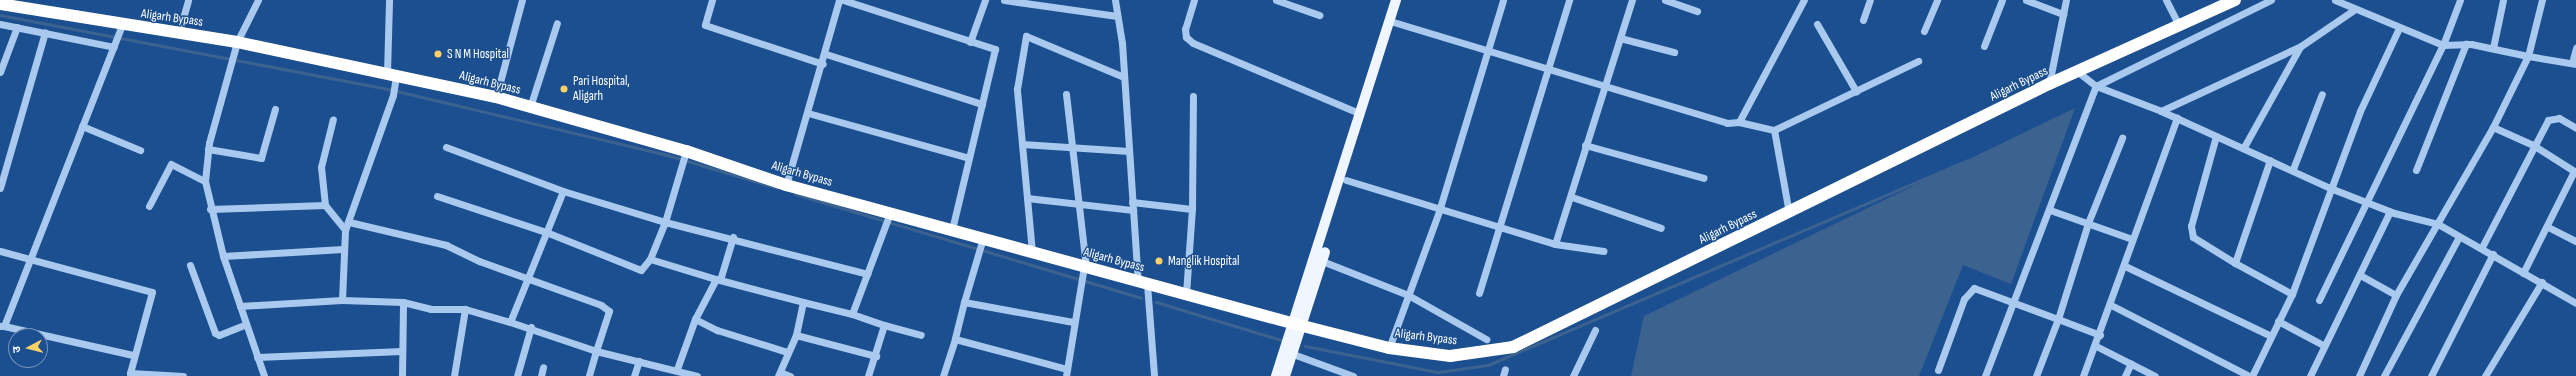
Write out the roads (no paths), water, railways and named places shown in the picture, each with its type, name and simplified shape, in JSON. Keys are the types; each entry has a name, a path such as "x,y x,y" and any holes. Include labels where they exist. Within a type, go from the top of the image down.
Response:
{"highway":[{"name":"Aligarh Bypass","path":"0,4 121,29 179,32 237,46 496,97 786,185 888,218 952,230 982,240 1032,252 1084,268 1389,348 1450,356 1513,347 2049,84 2080,74 2180,27 2227,2"}],"main road":[{"path":"1285,376 1293,354 1298,325 1359,113 1381,52 1396,0"},
{"path":"1276,376 1298,325 1322,261 1378,74 1381,52"}],"street":[{"path":"179,32 188,0"},
{"path":"258,0 237,46 234,64 208,149 205,181 210,209 223,256 264,376"},
{"path":"342,300 345,230 392,95 389,0"},
{"path":"496,97 522,0"},
{"path":"712,0 705,25 822,64"},
{"path":"786,185 826,54 839,0"},
{"path":"843,0 995,49 952,230"},
{"path":"970,42 985,0"},
{"path":"1004,0 1117,16"},
{"path":"1115,0 1124,77 1132,202 1154,376"},
{"path":"1194,0 1185,29 1186,37 1193,42 1359,113"},
{"path":"1276,0 1319,15"},
{"path":"1389,348 1439,211 1486,50 1503,0"},
{"path":"1479,293 1497,227 1569,0"},
{"path":"1555,244 1572,197 1602,87 1632,0"},
{"path":"1664,0 1697,11"},
{"path":"1739,122 1804,0"},
{"path":"1864,20 1870,0"},
{"path":"1924,31 1937,0"},
{"path":"1984,46 2002,0"},
{"path":"2026,0 2062,14"},
{"path":"2049,84 2065,2 2073,0"},
{"path":"2166,0 2180,27"},
{"path":"1985,376 2016,303 2096,86 2271,0"},
{"path":"2335,0 2399,28 2443,45 2466,44 2574,63 2576,48"},
{"path":"2320,300 2370,202 2443,45 2460,0"},
{"path":"2493,48 2503,0"},
{"path":"2358,376 2396,294 2493,127 2528,56 2542,0"},
{"path":"2161,111 2300,46 2333,28 2355,9"},
{"path":"1390,21 1602,87 1727,123 1739,122 1774,130 1918,61"},
{"path":"530,107 557,23"},
{"path":"0,24 115,45"},
{"path":"1817,24 1856,91"},
{"path":"0,72 16,27"},
{"path":"2252,376 2292,294 2330,188 2360,111 2399,28"},
{"path":"121,29 2,326 133,355"},
{"path":"0,188 45,32"},
{"path":"1032,252 1017,89 1026,36 1124,77"},
{"path":"1620,38 1674,52"},
{"path":"2416,170 2466,44"},
{"path":"2244,148 2300,46"},
{"path":"826,54 982,104"},
{"path":"2080,74 2088,83 2161,111 2293,169 2330,188 2370,202 2390,211 2438,224 2459,237 2482,247 2523,273 2542,282 2576,303"},
{"path":"955,339 1067,373 1073,322 1084,268 1079,204 1066,94"},
{"path":"2293,169 2322,94"},
{"path":"1186,294 1192,209 1193,96"},
{"path":"208,149 261,158 275,109"},
{"path":"808,113 969,158"},
{"path":"2083,376 2111,305 2125,266 2132,239 2177,118"},
{"path":"2482,247 2533,145 2551,118 2576,127"},
{"path":"333,119 322,167 325,205 345,230"},
{"path":"82,126 140,150"},
{"path":"2493,127 2533,145 2574,171 2548,227 2523,273"},
{"path":"1774,130 1788,213"},
{"path":"2216,136 2191,226 2192,237 2235,263 2292,294"},
{"path":"2036,376 2058,319 2088,223 2122,138"},
{"path":"1022,144 1072,146 1129,151"},
{"path":"1585,145 1704,178"},
{"path":"446,148 563,191 665,222 733,237 867,274"},
{"path":"437,196 546,232 632,269 641,270 650,260 665,222 685,154"},
{"path":"2235,263 2270,160"},
{"path":"149,206 171,164 205,181"},
{"path":"1346,180 1439,211 1555,244 1603,251"},
{"path":"510,322 525,277 563,191"},
{"path":"1572,197 1661,228"},
{"path":"1027,198 1133,210"},
{"path":"1132,202 1192,209"},
{"path":"210,209 325,205"},
{"path":"2050,210 2132,239"},
{"path":"2310,376 2323,344 2360,275 2390,211"},
{"path":"852,314 888,218"},
{"path":"349,222 446,246 606,308 608,319 596,351 589,376"},
{"path":"2548,227 2576,240"},
{"path":"677,369 695,319 718,279 733,237"},
{"path":"2384,376 2459,237"},
{"path":"943,376 955,339 982,240"},
{"path":"223,256 343,249"},
{"path":"0,251 30,257 152,292 133,355 129,375 183,376"},
{"path":"2431,376 2493,254"},
{"path":"650,260 852,314 884,325 921,335"},
{"path":"1322,261 1408,295 1486,338"},
{"path":"190,265 215,333 219,335 246,324"},
{"path":"2125,266 2271,336"},
{"path":"2360,275 2396,294"},
{"path":"2485,376 2542,282"},
{"path":"1938,370 1969,290 1982,289 2100,334"},
{"path":"240,306 342,300 403,302 431,309 465,309 532,328 596,351 677,369 698,376"},
{"path":"402,376 403,302"},
{"path":"790,376 779,374 787,352 796,335 803,302"},
{"path":"964,302 1073,322"},
{"path":"2111,305 2249,376"},
{"path":"454,376 465,309"},
{"path":"695,319 717,330 787,352"},
{"path":"2278,321 2323,344"},
{"path":"868,376 876,356 884,325"},
{"path":"517,376 532,328"},
{"path":"1574,376 1595,330"},
{"path":"796,335 876,356"},
{"path":"2096,346 2155,376"},
{"path":"257,357 402,351"},
{"path":"1293,354 1353,376"},
{"path":"634,376 639,361"},
{"path":"2125,376 2131,363"},
{"path":"542,376 543,367"}],"water":[{"path":"2075,108 2011,284 1963,265 1919,376 1631,376 1644,316"}],"waterway":[{"path":"0,15 388,89 664,154 777,188"},
{"path":"1305,346 1438,372 1488,365 1968,160"},
{"path":"795,194 1141,298"},
{"path":"1156,302 1281,340"}],"place":[{"name":"S N M Hospital","path":"438,54"},
{"name":"Pari Hospital, Aligarh","path":"564,89"},
{"name":"Manglik Hospital","path":"1159,261"}]}
